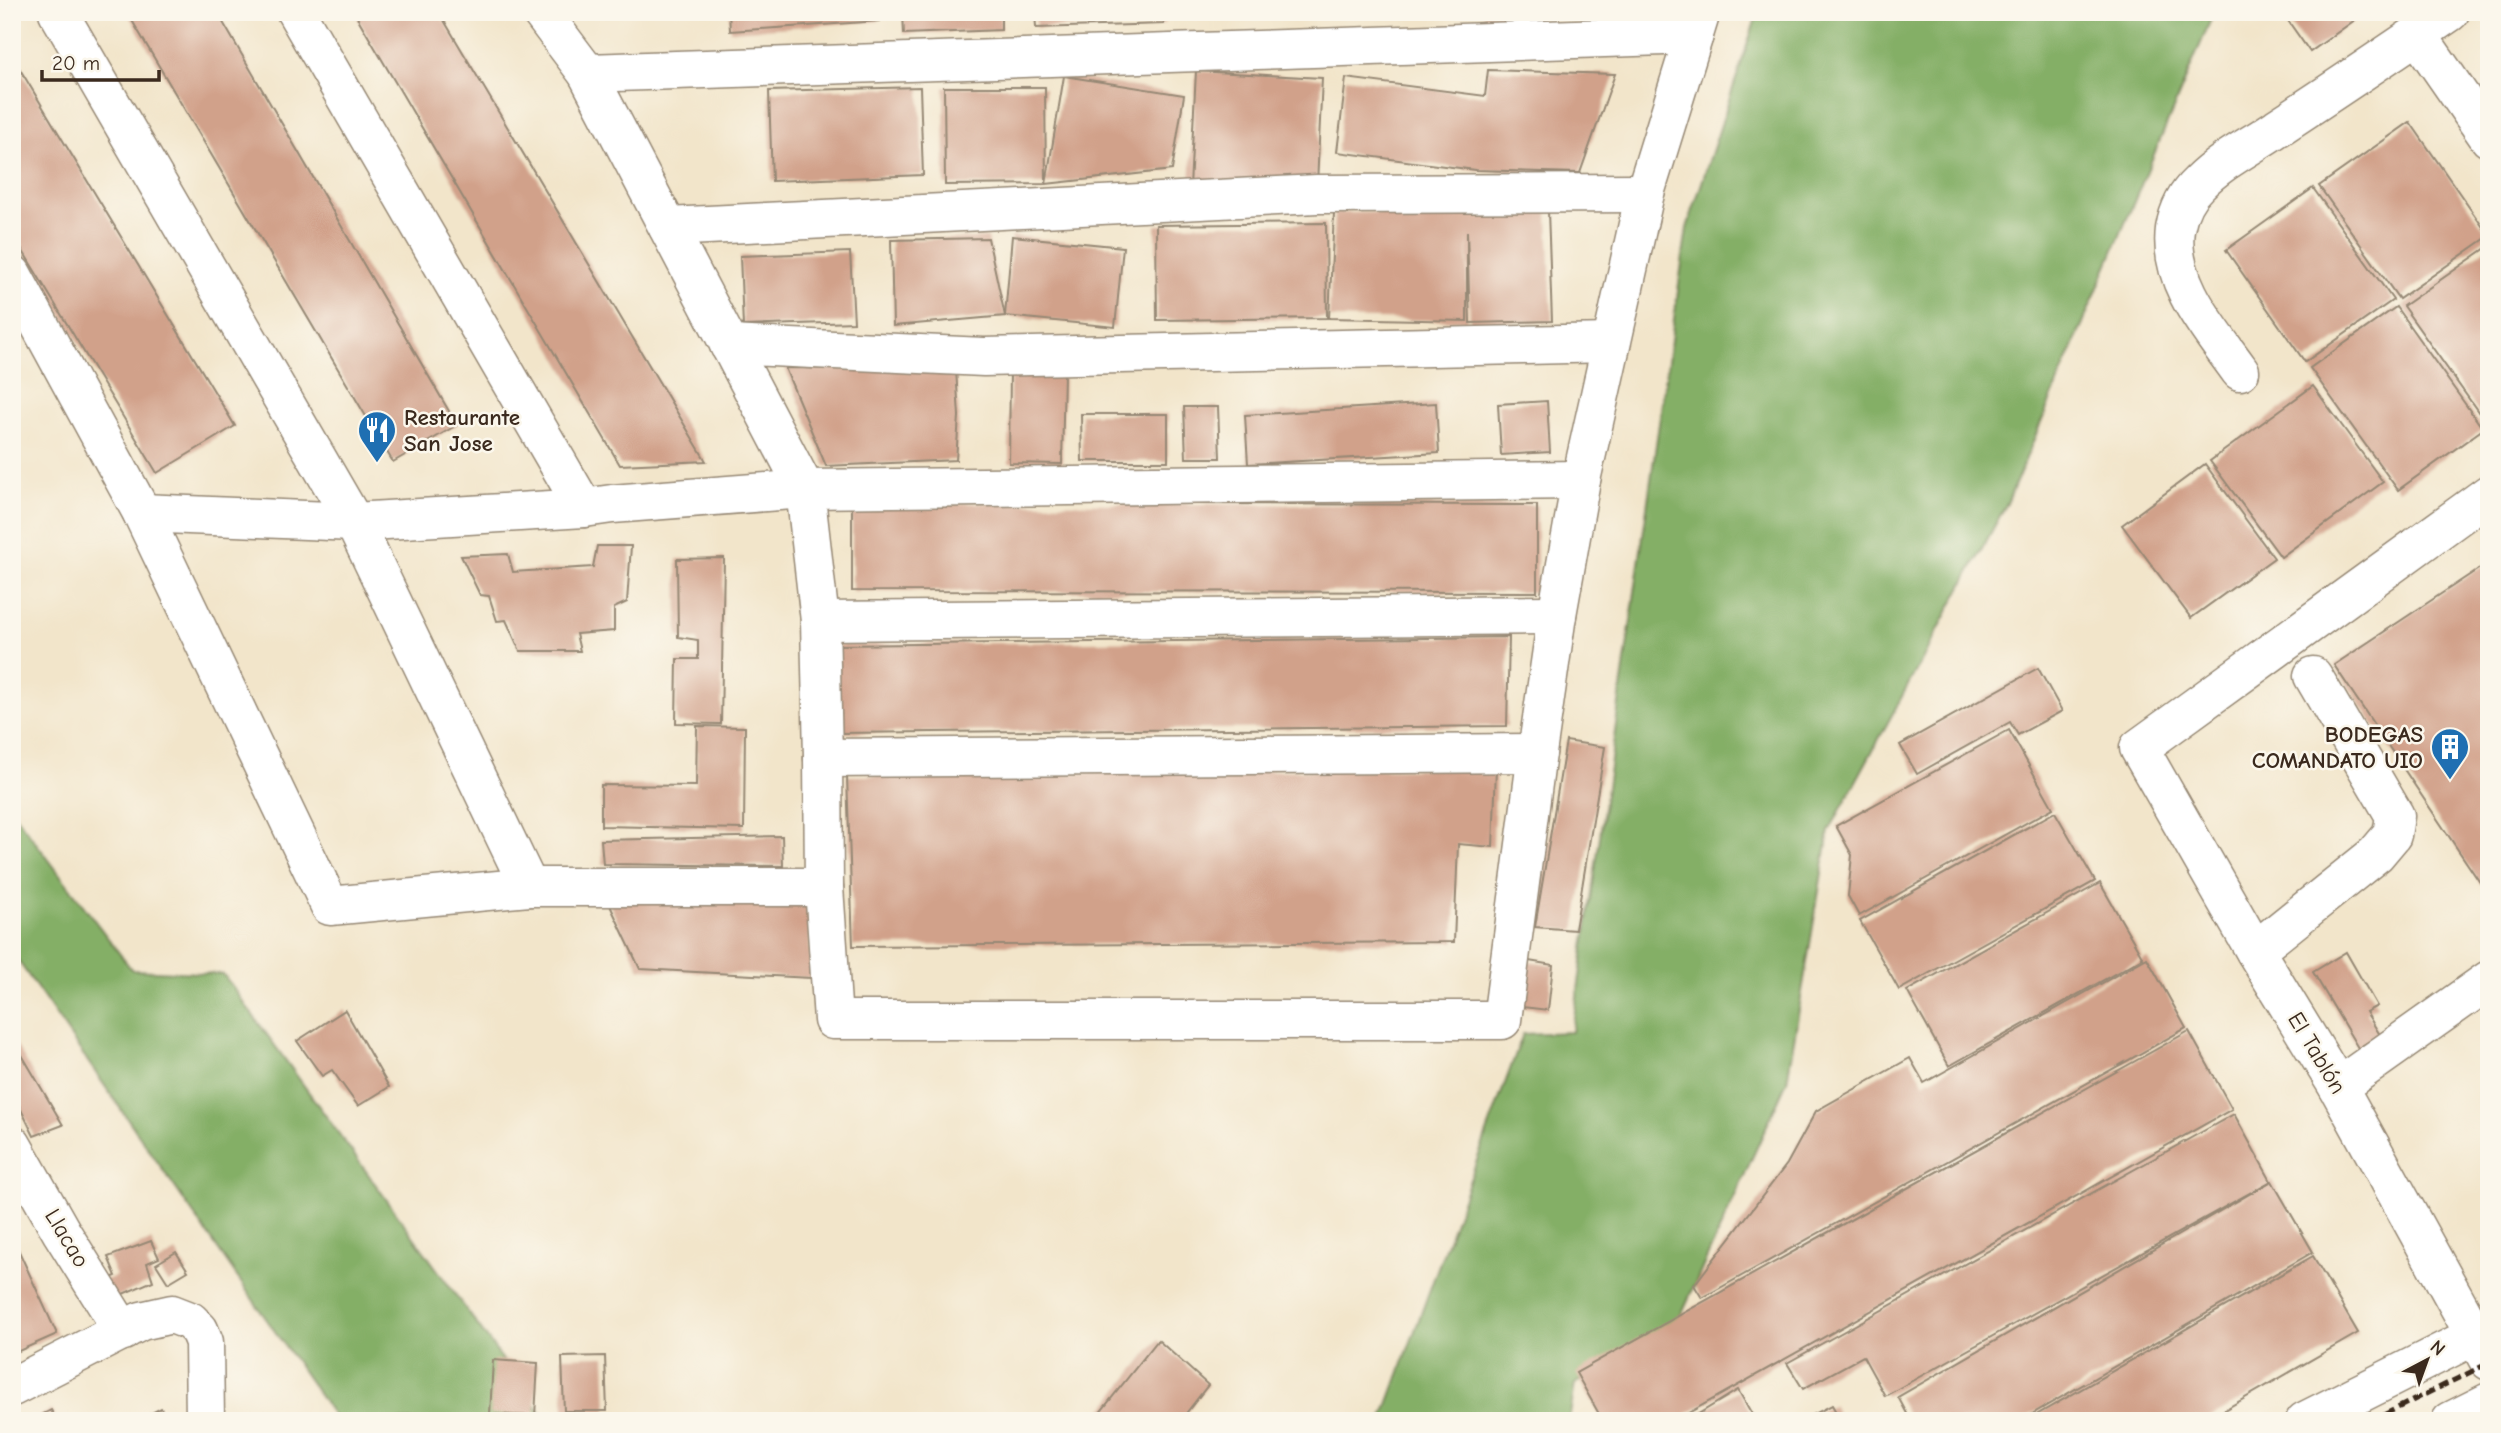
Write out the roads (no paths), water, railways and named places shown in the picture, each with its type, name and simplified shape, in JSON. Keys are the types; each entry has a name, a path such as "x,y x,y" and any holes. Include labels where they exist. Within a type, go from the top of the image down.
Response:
{"street":[{"path":"58,12 354,522 529,887"},
{"path":"296,12 583,508"},
{"path":"541,12 587,73 805,489 820,621 824,887 833,1020 1502,1020 1557,615 1581,480 1646,193 1697,24 587,73"},
{"path":"2240,371 2197,309 2179,273 2175,232 2180,208 2196,185 2223,161 2257,142 2450,12"},
{"path":"2417,34 2489,138"},
{"path":"668,227 1317,194 1646,193"},
{"path":"12,274 142,513 330,906 529,887 824,887"},
{"path":"729,345 984,357 1611,343"},
{"path":"142,513 354,522 583,508 805,489 1581,480"},
{"name":"El Tablón","path":"2484,1341 2339,1087 2255,951 2139,748 2489,494"},
{"path":"820,621 1557,615"},
{"path":"2255,951 2376,854 2392,835 2395,816 2313,676"},
{"path":"824,758 1537,753"},
{"path":"2339,1087 2489,980"},
{"name":"Llacao","path":"12,1145 62,1233 123,1331"},
{"path":"12,1387 141,1321 173,1314 190,1321 199,1330 204,1342 205,1421"},
{"path":"2305,1421 2484,1341"},
{"path":"2451,1421 2489,1402"}],"railway":[{"path":"2371,1421 2489,1363"}],"place":[{"name":"Restaurante San Jose","path":"377,464"},
{"name":"BODEGAS COMANDATO UIO","path":"2450,781"}]}
